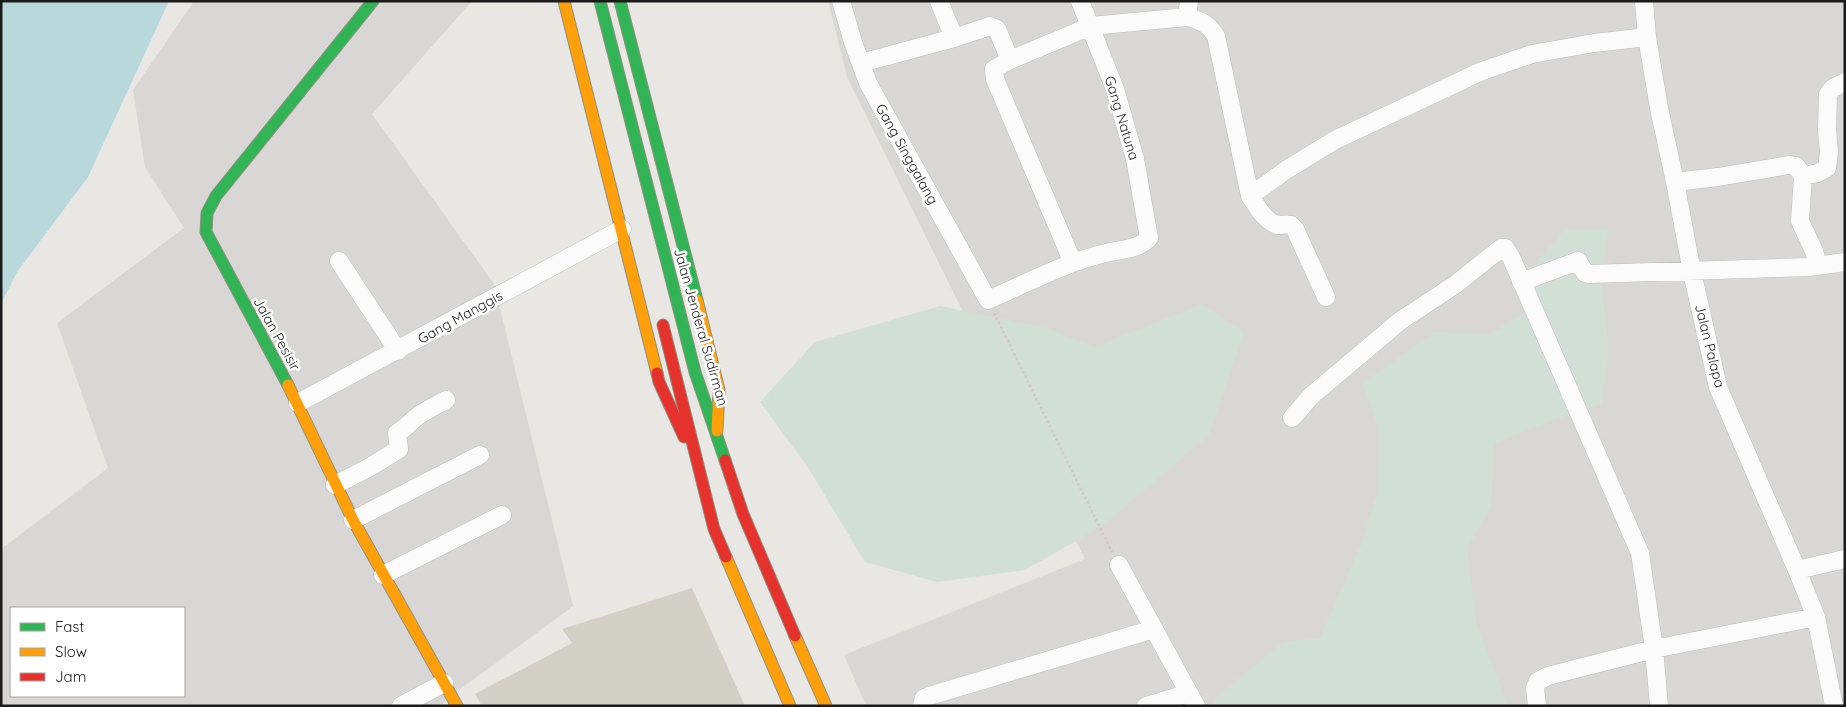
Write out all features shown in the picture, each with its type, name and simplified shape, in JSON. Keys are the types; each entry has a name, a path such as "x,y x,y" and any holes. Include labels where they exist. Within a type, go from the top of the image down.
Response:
{"street":[{"name":"Jalan Pesisir","path":"373,1 216,196 208,208 204,222 206,232 298,403 353,520 457,706"},
{"path":"564,1 659,382 682,436 694,445"},
{"name":"Jalan Jenderal Sudirman","path":"600,1 695,372 743,514 768,578 826,706"},
{"path":"620,1 714,364 719,390 717,436"},
{"name":"Gang Singgalang","path":"841,1 868,83 886,119 988,300"},
{"path":"939,1 954,38"},
{"name":"Gang Natuna","path":"1073,263 1100,254 1130,248 1145,243 1149,238 1135,159 1115,89 1080,1"},
{"name":"Jalan Palapa","path":"1644,1 1647,37 1659,108 1692,272 1718,387 1798,570 1816,617 1834,706"},
{"path":"988,300 1073,263 995,79 994,69 1010,60 1091,26 1188,9 1208,26 1216,36 1250,196 1263,214 1270,220 1278,225 1291,225 1295,229 1326,296"},
{"path":"861,63 992,26 997,29 1010,60"},
{"path":"1250,196 1286,170 1334,140 1482,71 1532,54 1594,42 1647,37"},
{"path":"1803,176 1818,173 1827,168 1828,94 1833,88 1845,82"},
{"path":"1675,182 1789,165 1796,166 1803,176 1800,221 1814,251 1818,266"},
{"name":"Gang Manggis","path":"298,403 398,351 622,229"},
{"path":"1292,418 1311,396 1400,321 1456,284 1501,248 1505,248 1511,257 1640,553 1654,649 1659,706"},
{"path":"339,260 398,351"},
{"path":"1521,282 1578,261 1586,274 1692,272 1818,266 1845,262"},
{"path":"659,310 714,529 790,706"},
{"path":"335,485 399,449 397,433 407,428 411,421 418,416 446,400"},
{"path":"353,520 480,455"},
{"path":"383,575 502,515"},
{"path":"1798,570 1845,559"},
{"path":"1118,565 1192,699 1146,706"},
{"path":"1537,706 1535,688 1538,681 1548,676 1654,649 1816,617"},
{"path":"922,706 924,698 929,696 1154,629"},
{"path":"400,706 444,683"}],"path":[{"path":"988,300 1118,565"}],"shaded area":[{"path":"194,1 472,1 372,114 494,284 573,606 440,706 1,706 1,549 108,468 57,323 184,228 145,167 133,90"},
{"path":"828,1 1845,1 1845,706 866,706 844,655 1085,559 847,77"},
{"path":"1565,229 1608,229 1601,279 1609,351 1601,404 1553,420 1494,444 1491,507 1467,548 1476,622 1508,706 1214,706 1216,697 1284,642 1320,638 1361,545 1378,492 1379,430 1363,383 1435,332 1490,334 1529,310 1539,259"},
{"path":"1202,304 1244,332 1209,435 1102,526 1025,570 937,582 865,562 809,469 760,402 815,342 940,306 1043,327 1094,347"},
{"path":"692,588 745,706 482,706 475,694 572,643 562,629"}],"water":[{"path":"1,1 169,1 88,177 17,272 1,304"}],"traffic: fast":[{"path":"288,385 206,232 207,213 216,196 373,1"},
{"path":"600,1 695,372 725,460"},
{"path":"620,1 697,300"}],"traffic: slow":[{"path":"564,1 657,373"},
{"path":"697,300 719,390 717,431"},
{"path":"288,385 353,520 457,706"},
{"path":"726,557 790,706"},
{"path":"795,636 826,706"}],"traffic: jam":[{"path":"663,325 714,529 726,557"},
{"path":"657,373 659,382 684,437"},
{"path":"725,460 743,514 795,636"}]}
